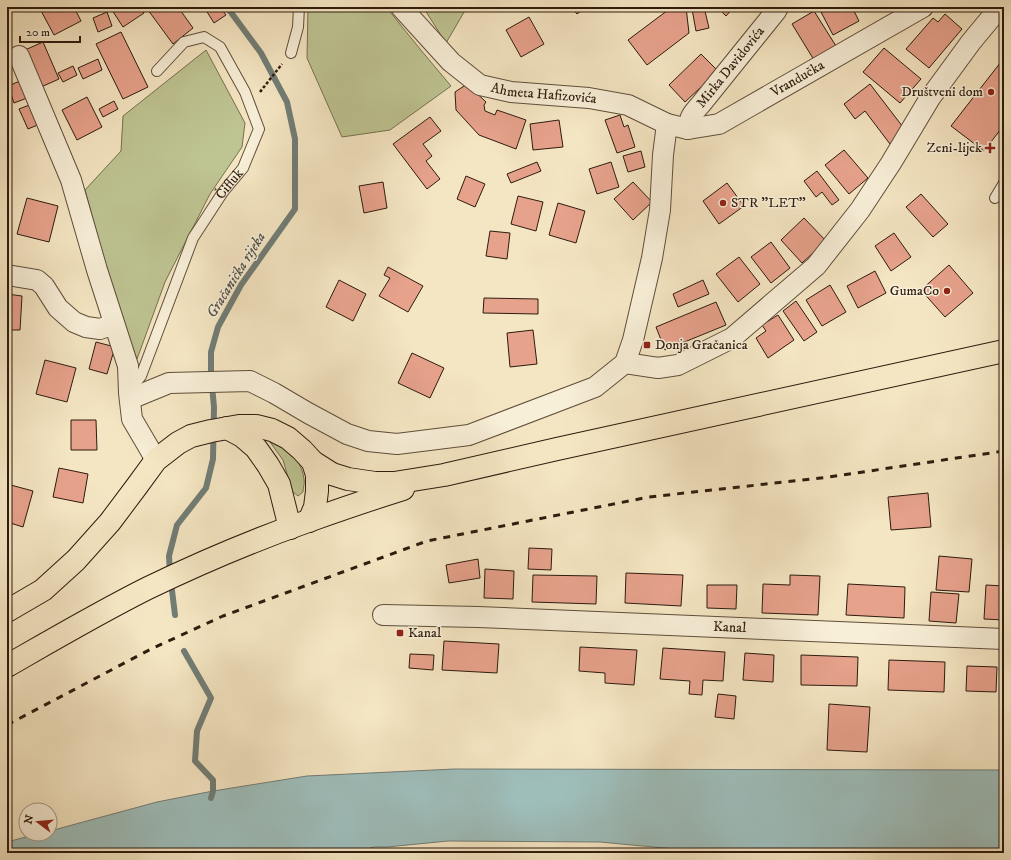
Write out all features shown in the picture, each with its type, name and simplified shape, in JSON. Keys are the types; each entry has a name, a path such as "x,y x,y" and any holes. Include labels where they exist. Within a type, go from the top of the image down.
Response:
{"main road":[{"path":"7,611 43,590 76,560 110,522 156,460 178,443 191,436 211,430 239,426 256,426 272,430 288,438 313,462 332,474 348,479 375,483 394,483 444,475 556,449 1004,352"},
{"path":"224,428 242,436 256,448 279,484 299,524"},
{"path":"299,524 315,507 318,491 317,475 313,462"},
{"path":"7,666 93,616 192,568 247,544 299,524 444,475"}],"street":[{"name":"Ahmeta Hafizovića","path":"401,7 451,62 480,85 511,92 589,98 628,105 667,124"},
{"name":"Mirka Davidovića","path":"688,129 690,117 694,111 711,92 778,7"},
{"name":"Vrandučka","path":"667,124 688,129 720,124 923,7"},
{"path":"625,363 658,368 678,365 685,362 732,338 816,266 860,210 930,98 971,42 1000,7"},
{"path":"19,56 71,180 97,270 128,366 129,396 132,419 156,460"},
{"path":"129,396 169,383 250,381 347,434 368,441 396,444 469,435 596,387 625,363 633,340 652,258 660,210 663,155 667,124"},
{"path":"7,275 37,280 44,286 58,308 74,322 86,327 100,329 114,324"},
{"name":"Kanal","path":"383,615 501,618 1004,639"}],"lane":[{"path":"291,53 298,27 299,7"},
{"name":"Čifluk","path":"129,396 141,376 193,238 223,192 243,168 259,129 245,92 220,47 204,37 184,42 157,71"},
{"path":"995,198 1004,183"}],"path":[{"path":"264,87 282,64"}],"green space":[{"path":"308,7 386,7 451,86 390,130 342,137 307,58"},
{"path":"423,7 467,7 446,43"},
{"path":"206,50 245,123 242,147 210,194 165,282 137,359 123,327 85,190 121,151 123,116"},
{"path":"279,440 288,448 303,473 303,492 298,496 292,491 283,460 270,442"}],"water":[{"path":"454,769 1004,770 1004,853 688,853 675,849 600,842 448,841 374,847 363,850 361,853 7,853 7,842 18,839 18,842 58,842 58,829 157,802 213,791 307,776"}],"building":[{"path":"39,7 74,7 81,21 54,35"},
{"path":"110,7 140,7 144,13 123,27"},
{"path":"152,7 178,7 193,28 173,44 148,10"},
{"path":"204,7 220,7 226,15 214,23"},
{"path":"571,7 586,7 577,14"},
{"path":"672,7 686,7 689,33 647,65 628,40"},
{"path":"704,7 709,28 696,31 692,9"},
{"path":"717,7 734,7 726,16"},
{"path":"830,7 852,7 859,21 833,35 821,12"},
{"path":"814,11 836,46 814,60 792,24"},
{"path":"107,12 112,26 98,32 93,18"},
{"path":"945,14 962,29 929,68 906,49 933,18 938,22"},
{"path":"529,17 544,44 521,57 506,30"},
{"path":"7,30 11,43 7,44"},
{"path":"121,32 148,87 123,99 96,44"},
{"path":"43,42 59,79 41,87 25,50"},
{"path":"884,48 921,79 900,103 863,72"},
{"path":"701,54 718,71 685,102 669,85"},
{"name":"Društveni dom","path":"1004,58 1004,125 984,151 951,126"},
{"path":"98,59 102,70 83,79 78,68"},
{"path":"73,66 77,75 63,82 58,73"},
{"path":"20,81 27,98 14,103 8,86"},
{"path":"467,84 486,102 484,105 485,111 495,115 497,110 526,120 516,149 479,135 456,110 455,92"},
{"path":"870,84 906,131 890,144 865,111 855,119 844,104"},
{"path":"87,97 102,127 77,140 62,110"},
{"path":"114,101 118,109 103,117 99,109"},
{"path":"32,104 40,124 28,129 19,109"},
{"path":"620,115 624,127 628,125 635,147 617,153 605,120"},
{"path":"430,117 441,131 423,144 432,156 426,161 440,179 427,189 393,144"},
{"path":"559,120 563,147 533,150 530,124"},
{"path":"844,150 868,178 849,194 825,165"},
{"path":"641,151 645,167 628,172 623,156"},
{"path":"537,162 541,171 511,183 507,174"},
{"path":"611,162 619,187 597,194 589,169"},
{"path":"817,171 839,200 832,205 822,192 816,197 804,181"},
{"path":"466,176 485,184 475,207 457,199"},
{"path":"383,182 387,208 364,213 359,186"},
{"path":"633,182 652,202 633,220 614,199"},
{"name":"STR \"LET\"","path":"727,183 744,206 719,224 703,201"},
{"path":"921,194 948,224 933,237 906,207"},
{"path":"518,196 543,202 536,231 511,224"},
{"path":"27,198 58,206 49,242 17,234"},
{"path":"558,203 585,211 576,243 549,235"},
{"path":"804,218 826,241 802,263 781,240"},
{"path":"490,231 510,233 507,259 486,256"},
{"path":"894,233 911,257 891,271 875,246"},
{"path":"771,242 790,268 771,283 751,257"},
{"path":"739,257 760,284 738,302 716,274"},
{"name":"GumaCo","path":"949,265 973,293 945,317 921,290"},
{"path":"388,267 423,286 408,312 379,296 390,278 384,275"},
{"path":"875,271 886,293 858,308 847,286"},
{"path":"339,280 366,294 353,321 326,307"},
{"path":"703,280 709,294 678,307 673,294"},
{"path":"830,285 846,312 822,326 806,300"},
{"path":"7,294 22,296 20,330 7,330"},
{"path":"484,298 538,299 538,314 483,313"},
{"path":"796,301 817,332 804,341 783,311"},
{"path":"716,302 726,325 665,350 656,327"},
{"path":"778,315 794,340 768,358 756,338 766,331 762,325"},
{"path":"533,330 537,364 510,367 507,333"},
{"path":"96,342 115,347 107,374 89,369"},
{"path":"412,353 444,368 430,398 398,383"},
{"path":"45,360 76,368 67,402 36,394"},
{"path":"71,420 96,420 97,450 71,450"},
{"path":"59,468 88,474 83,503 53,497"},
{"path":"7,484 33,491 23,527 7,522"},
{"path":"928,493 931,527 891,530 888,497"},
{"path":"529,548 552,549 551,570 528,569"},
{"path":"939,556 972,559 969,592 936,590"},
{"path":"478,559 480,578 449,583 446,565"},
{"path":"485,569 514,571 513,599 484,598"},
{"path":"626,573 683,575 681,606 625,603"},
{"path":"533,575 597,576 596,604 532,602"},
{"path":"790,575 820,576 818,615 762,613 763,584 790,585"},
{"path":"848,584 905,587 904,618 846,615"},
{"path":"707,585 737,585 736,609 707,608"},
{"path":"986,585 1004,586 1004,620 984,619"},
{"path":"931,592 959,594 956,623 929,621"},
{"path":"444,641 499,644 497,673 442,670"},
{"path":"580,647 637,650 634,685 605,683 605,673 579,671"},
{"path":"663,648 725,652 723,681 703,680 702,695 689,694 690,681 660,679"},
{"path":"745,653 774,655 773,682 743,680"},
{"path":"410,654 434,655 433,670 409,668"},
{"path":"801,655 858,657 857,686 801,685"},
{"path":"889,660 945,662 944,692 888,690"},
{"path":"967,666 997,667 996,692 966,691"},
{"path":"718,694 736,696 734,719 715,717"},
{"path":"829,704 870,707 867,752 827,750"}],"waterway":[{"name":"Gračanička rijeka","path":"170,573 169,556 177,525 206,488 213,459 214,407 211,375 211,352 218,327 241,285 295,209 295,139 287,102 261,53 227,7"},
{"name":"Gračanička rijeka","path":"171,582 175,615"},
{"path":"184,651 211,698 197,731 195,761 213,780 213,791 211,798"}],"railway":[{"path":"7,725 151,649 223,616 427,541 649,497 829,477 1004,451"}],"place":[{"name":"Društveni dom","path":"991,92"},
{"name":"Zeni-lijek","path":"990,148"},
{"name":"STR \"LET\"","path":"723,203"},
{"name":"GumaCo","path":"947,291"},
{"name":"Donja Gračanica","path":"647,345"},
{"name":"Kanal","path":"400,633"}]}
